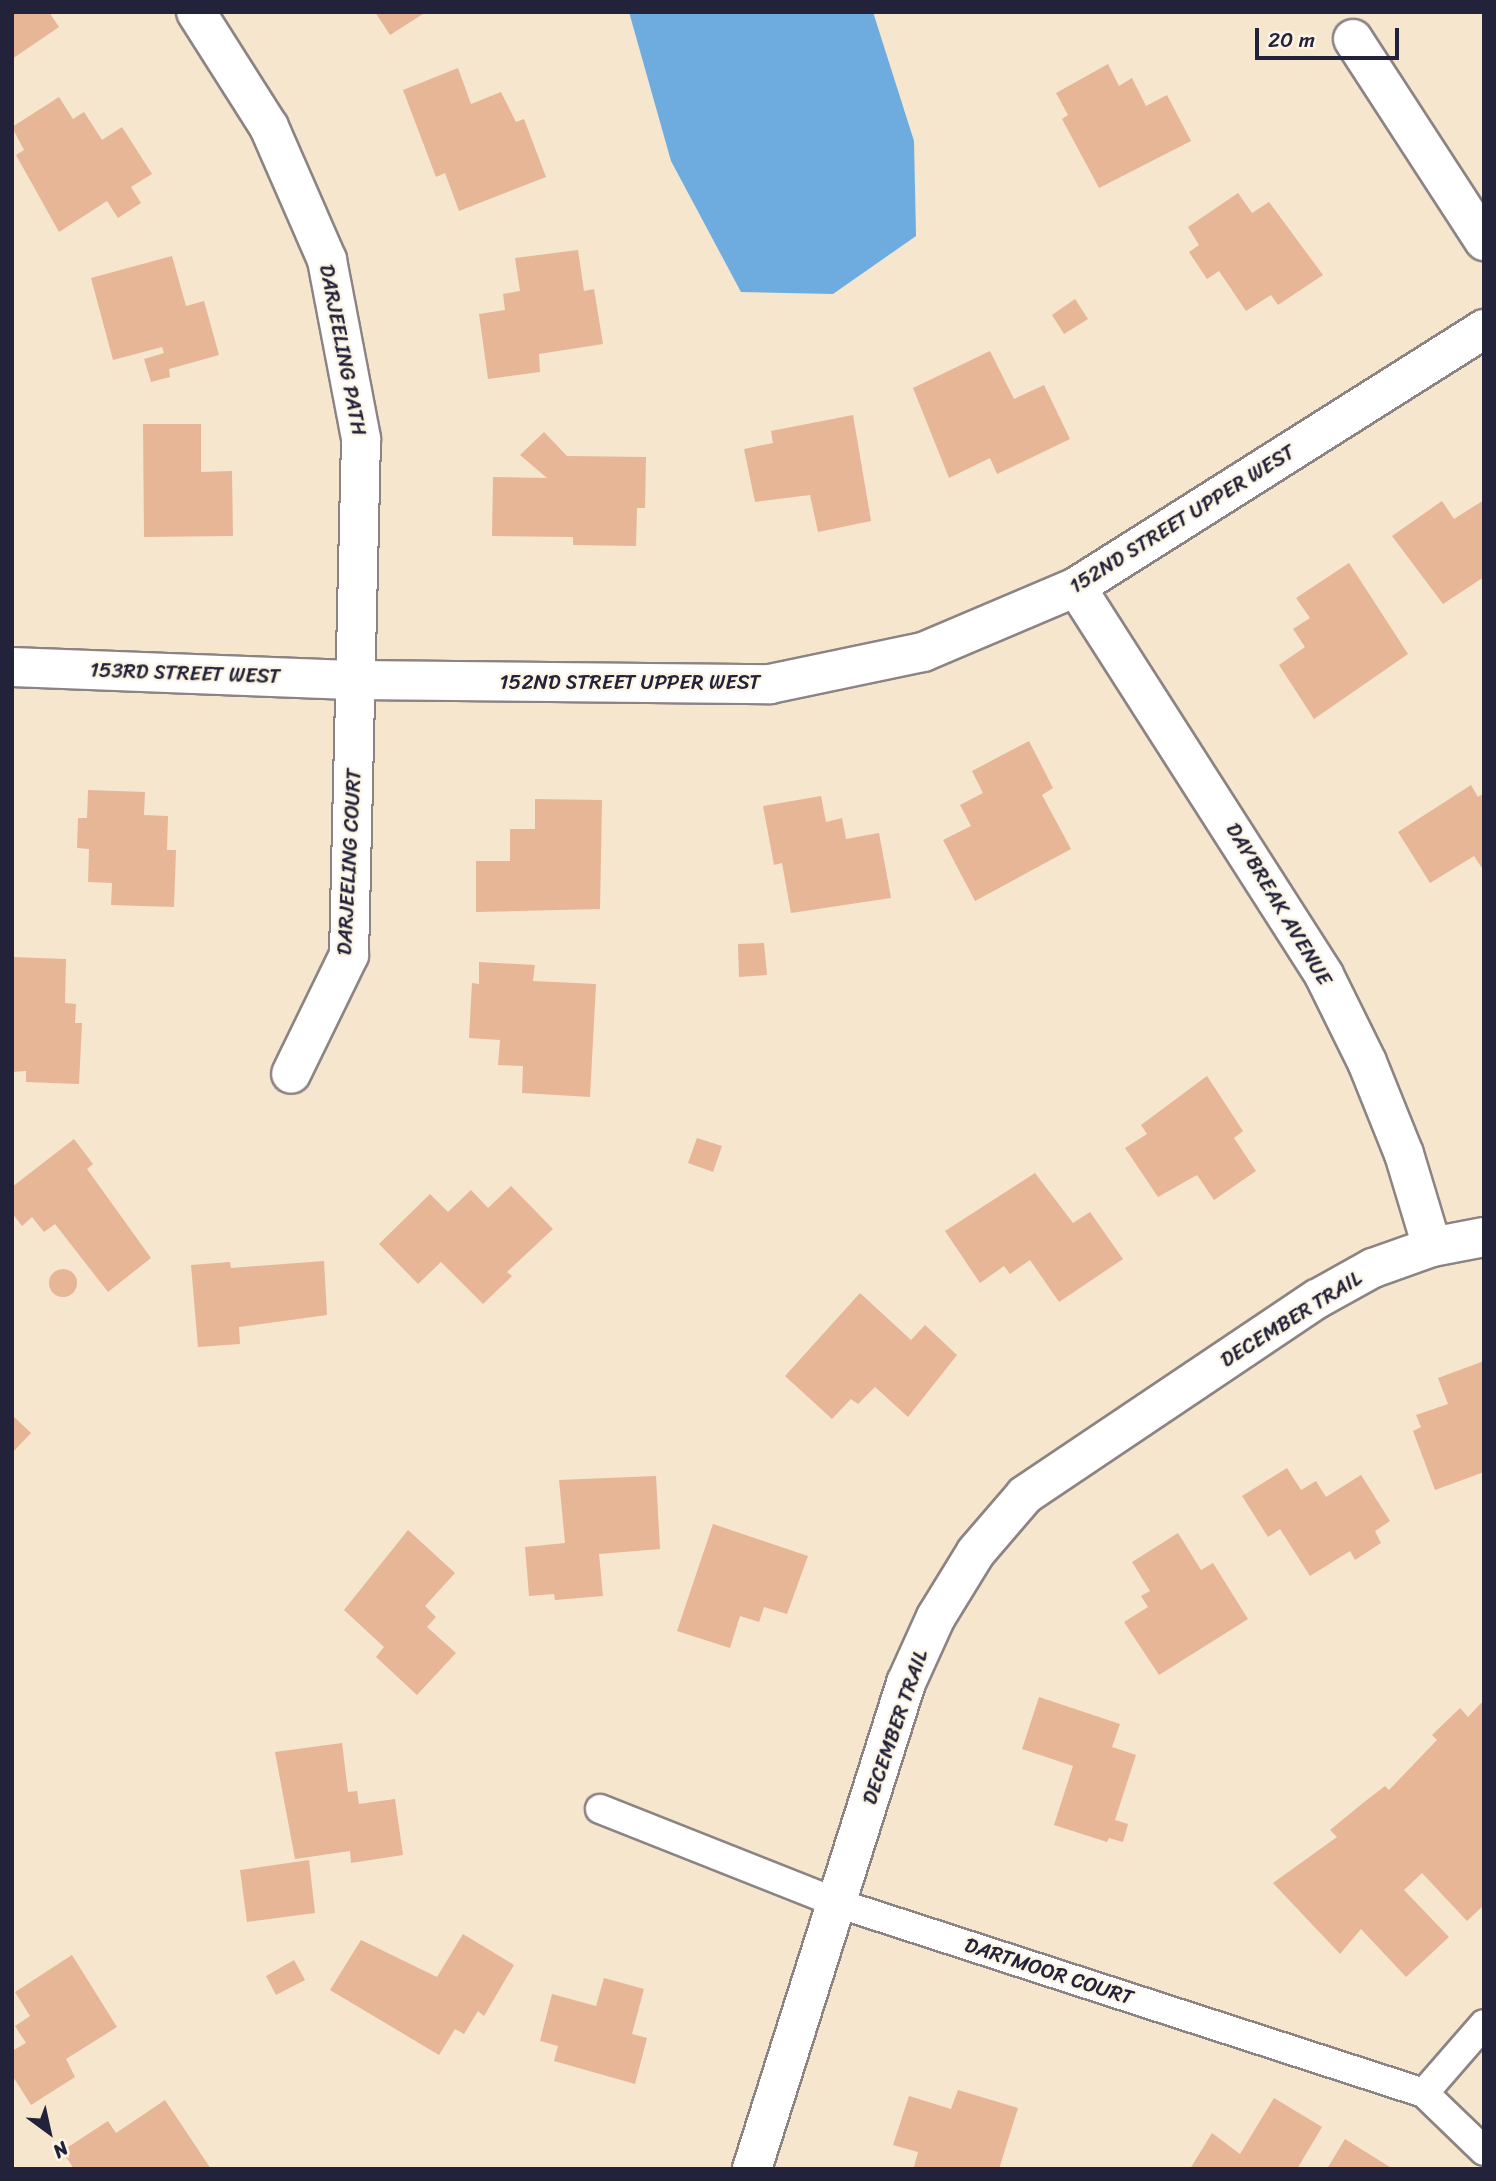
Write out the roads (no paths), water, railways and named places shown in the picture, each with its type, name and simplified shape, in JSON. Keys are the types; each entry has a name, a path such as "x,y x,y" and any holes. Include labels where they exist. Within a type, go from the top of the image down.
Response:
{"street":[{"name":"DARJEELING PATH","path":"196,12 269,127 327,260 362,439 358,680"},
{"path":"1353,39 1484,241"},
{"name":"152ND STREET UPPER WEST","path":"358,680 770,684 923,652 1076,587 1484,329"},
{"name":"DAYBREAK AVENUE","path":"1076,587 1324,975 1386,1108 1432,1247"},
{"name":"153RD STREET WEST","path":"12,667 358,680"},
{"name":"DARJEELING COURT","path":"292,1074 349,955 358,680"},
{"name":"DECEMBER TRAIL","path":"752,2169 906,1683 926,1639 976,1552 1025,1495 1317,1299 1373,1268 1432,1247 1484,1237"}],"lane":[{"name":"DARTMOOR COURT","path":"600,1809 837,1903 1424,2092 1484,2151"},
{"path":"1424,2092 1484,2024"}],"water":[{"path":"629,12 873,12 914,141 916,236 833,294 741,292 671,161"}]}
